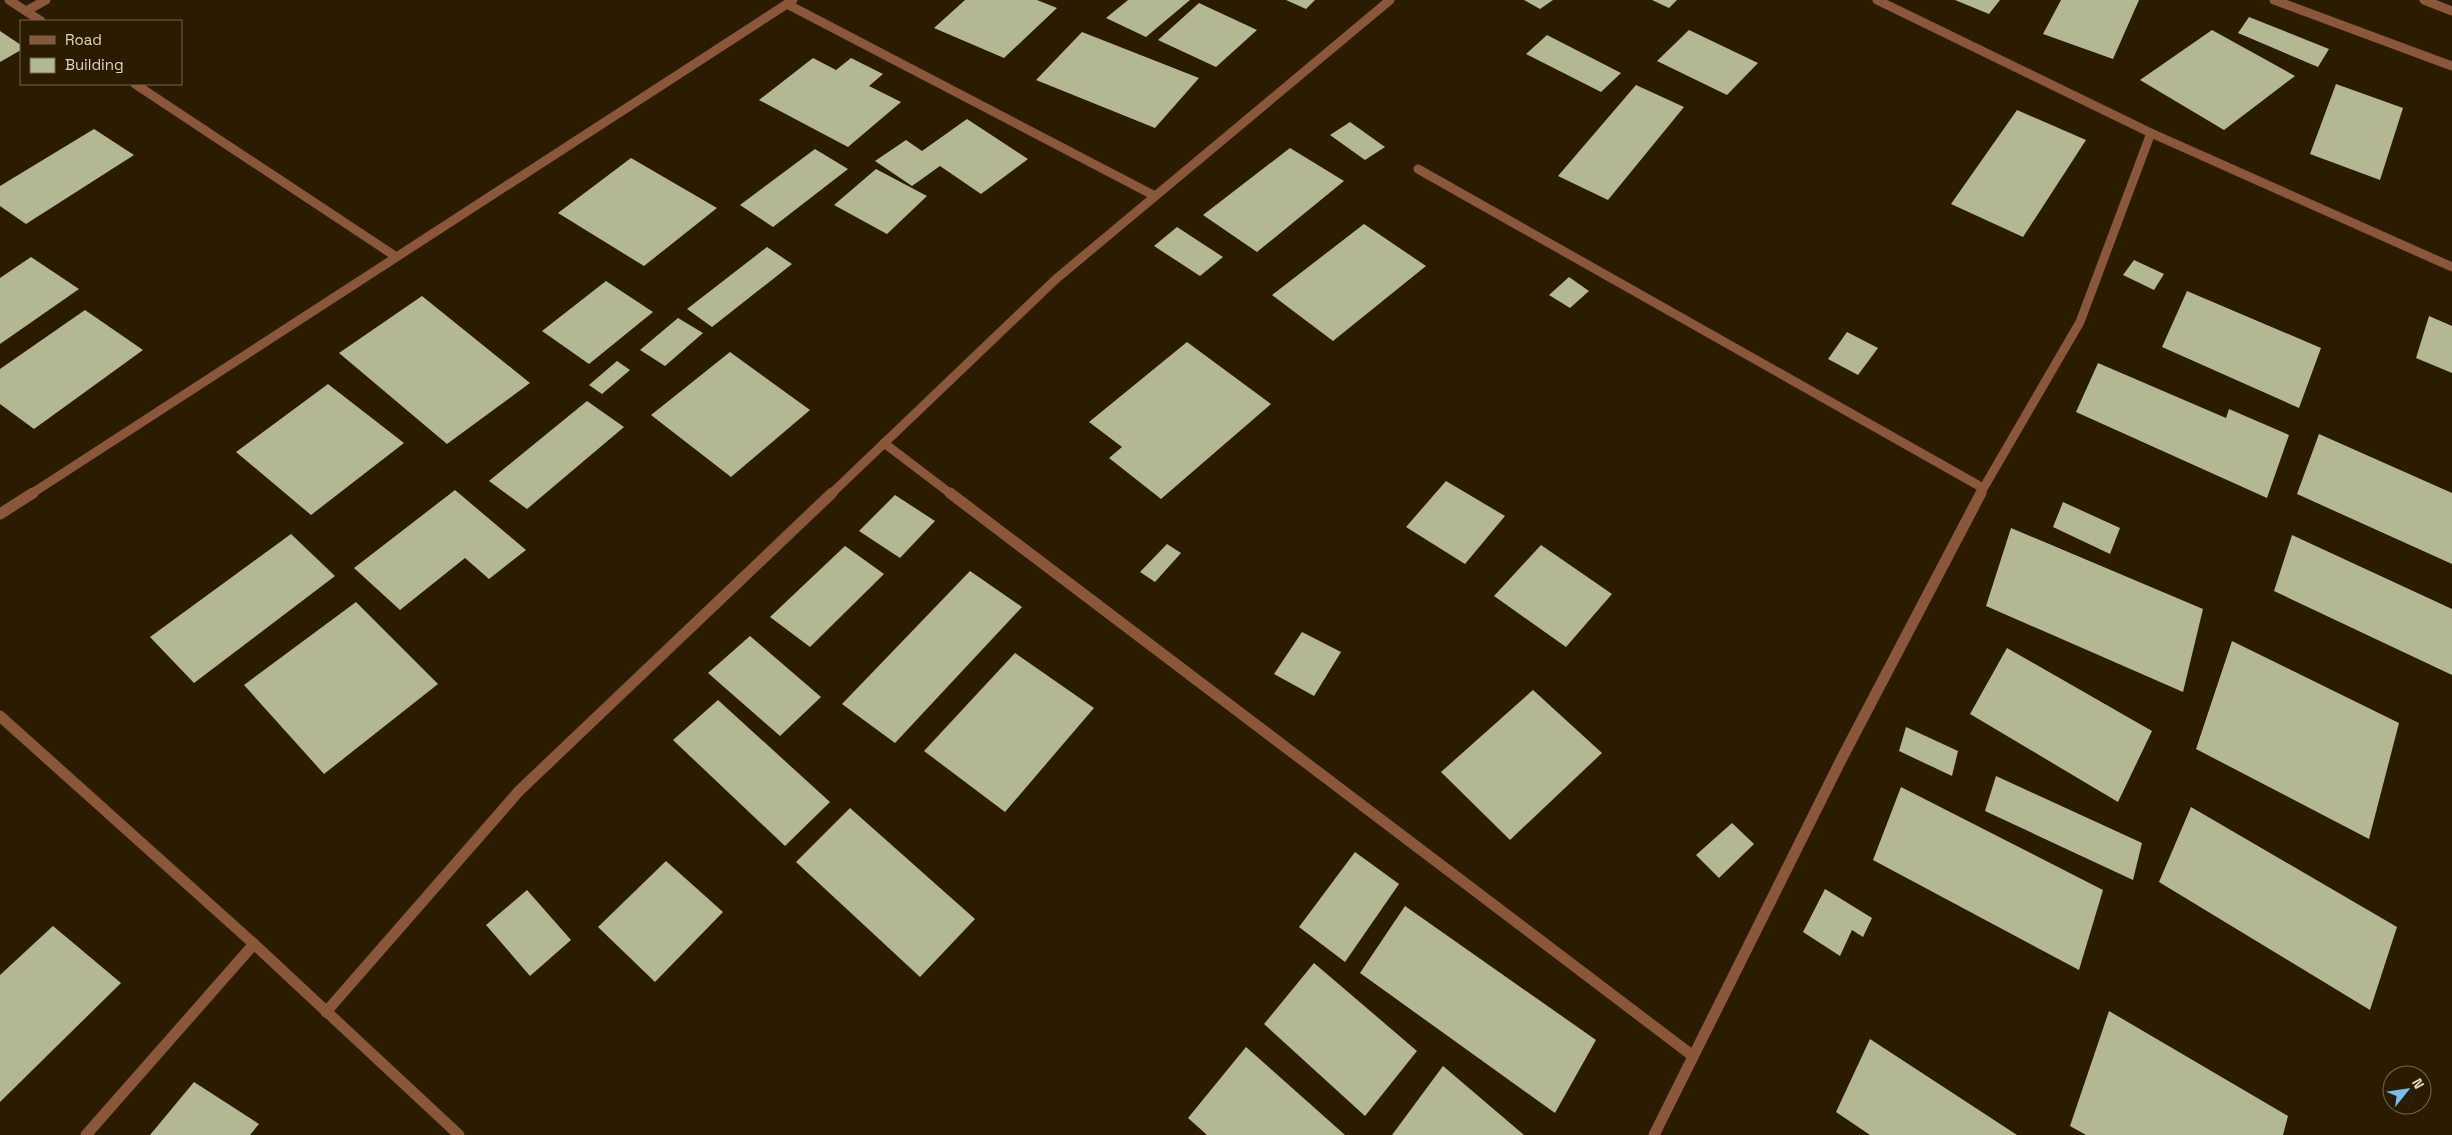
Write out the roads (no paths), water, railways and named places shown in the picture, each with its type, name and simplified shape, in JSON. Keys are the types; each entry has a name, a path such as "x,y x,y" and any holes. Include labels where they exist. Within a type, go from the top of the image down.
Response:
{"street":[{"path":"9,0 40,20"},
{"path":"26,11 46,0"},
{"path":"326,1012 519,791 1056,278 1390,0"},
{"path":"1877,0 2151,133 2452,267"},
{"path":"2274,0 2452,66"},
{"path":"2424,0 2452,11"},
{"path":"0,514 395,256 790,2 1155,196"},
{"path":"137,85 395,256"},
{"path":"1654,1135 1842,758 1983,488 2080,322 2151,133"},
{"path":"1418,169 1983,488"},
{"path":"884,443 1693,1056"},
{"path":"0,716 254,944 459,1135"},
{"path":"86,1135 254,944"}]}
